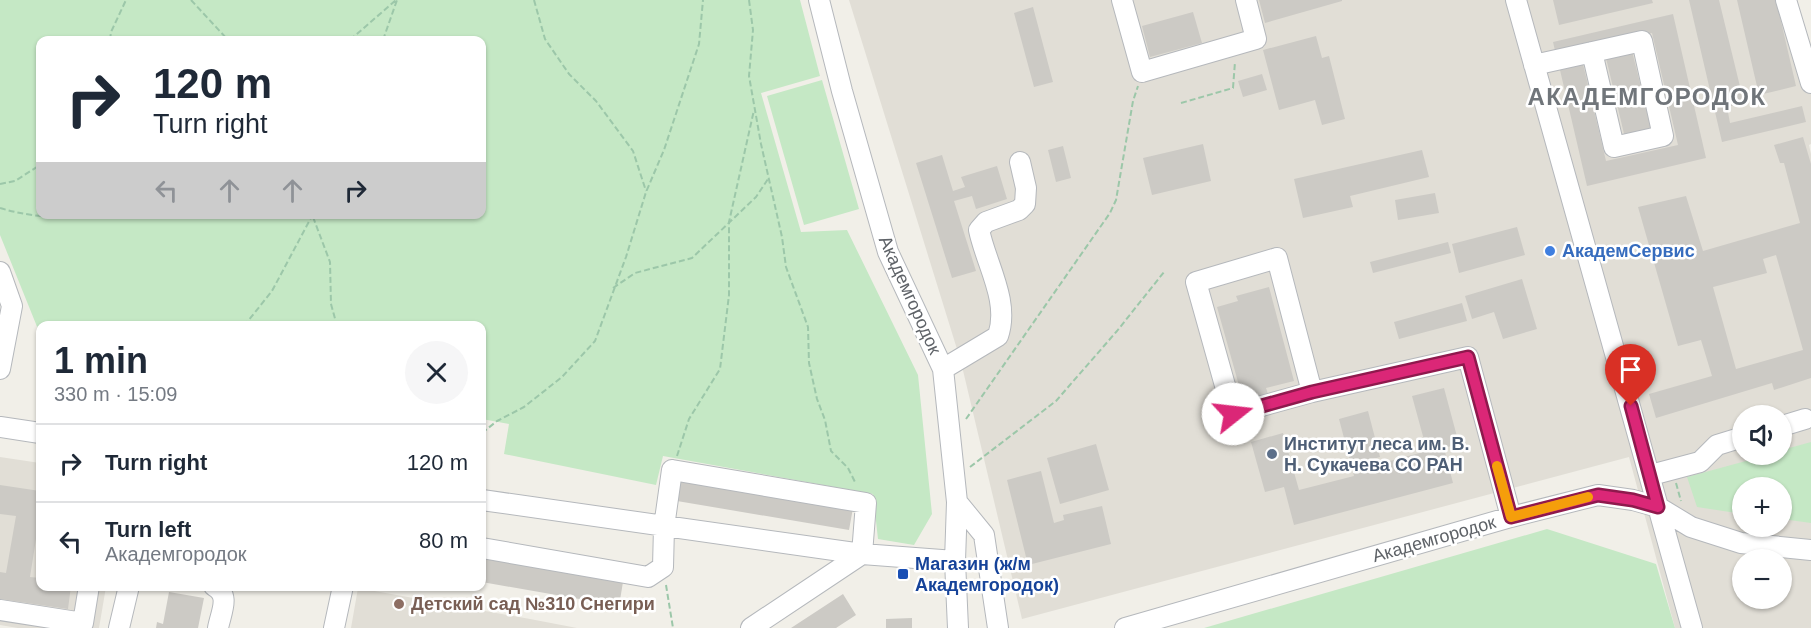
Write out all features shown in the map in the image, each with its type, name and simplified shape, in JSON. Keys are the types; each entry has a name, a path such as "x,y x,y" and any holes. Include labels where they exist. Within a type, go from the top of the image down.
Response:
{"street":[{"name":"Академгородок","path":"819,0 842,91 888,252 943,369 957,502 958,628"},
{"path":"1122,0 1142,72 1256,39 1246,0"},
{"path":"1516,0 1651,475 1692,628"},
{"path":"1786,0 1811,83"},
{"path":"1534,65 1592,52 1642,41 1663,136 1614,147 1592,52"},
{"path":"943,369 998,336 1002,325 1003,309 979,230 986,222 1019,210 1025,204 1026,188 1020,162"},
{"path":"1312,392 1277,258 1196,282 1233,414 1312,392 1468,357 1511,517"},
{"path":"0,272 12,306 0,369"},
{"path":"1792,423 1805,419"},
{"path":"0,427 36,432"},
{"path":"1651,475 1700,462 1717,445 1732,440"},
{"path":"486,549 648,577 663,567 664,527 672,470 866,503 862,554"},
{"name":"Академгородок","path":"1125,628 1511,517 1598,495 1633,500 1658,507 1691,527 1741,543 1811,550"},
{"path":"486,501 862,554 956,561"},
{"path":"957,502 984,535 998,628"},
{"path":"751,628 862,554"},
{"path":"0,610 83,623 88,591"},
{"path":"119,628 128,591"},
{"path":"218,628 224,597 222,591"},
{"path":"334,628 342,591"}],"path":[{"path":"110,36 126,0"},
{"path":"190,0 224,36"},
{"path":"355,36 397,0"},
{"path":"384,36 397,0"},
{"path":"534,0 545,39 569,74 596,102 633,151 646,192"},
{"path":"486,430 524,407 562,377 595,341 626,257 646,192 664,150 699,44 703,0"},
{"path":"749,0 753,30 749,76 786,267 808,327 809,363 831,451 848,468 866,503"},
{"path":"1181,103 1233,88 1235,57"},
{"path":"951,441 1110,213 1116,200 1133,101 1142,72"},
{"path":"672,470 689,419 720,369 729,295 729,222 755,107"},
{"path":"0,184 15,181 36,168"},
{"path":"613,288 635,273 692,258 756,197 769,178"},
{"path":"0,208 15,213 36,215"},
{"path":"248,321 272,291 310,219"},
{"path":"314,219 330,262 331,304 336,321"},
{"path":"955,479 1056,401 1117,331 1164,272"},
{"path":"1672,470 1683,506"},
{"path":"663,567 673,628"}],"shaded area":[{"path":"849,0 1797,0 1811,48 1811,144 1809,145 1811,154 1811,628 1675,628 1629,457 1022,619 961,362"},
{"path":"0,457 36,462 36,591 105,591 99,628 18,628 0,625"},
{"name":"Детский сад №310 Снегири","path":"357,591 375,591 577,628 351,628"}],"green space":[{"path":"0,0 800,0 820,76 761,93 801,232 847,230 918,375 932,514 914,545 878,539 873,494 663,456 656,485 504,454 509,424 486,420 486,321 36,321 36,324 0,235"},
{"path":"822,80 859,209 804,225 767,96"},
{"path":"1811,442 1811,523 1792,520 1792,477 1732,477 1732,512 1697,507 1687,477 1732,465 1792,465 1792,447"},
{"path":"1547,529 1656,564 1675,628 1204,628"}],"building":[{"path":"1259,0 1342,0 1342,1 1265,23"},
{"path":"1553,0 1652,0 1653,3 1559,25"},
{"path":"1689,0 1719,0 1744,103 1727,107 1730,123 1802,106 1806,122 1722,142"},
{"path":"1737,0 1776,0 1796,86 1759,95"},
{"path":"1033,7 1053,82 1034,87 1014,13"},
{"path":"1193,12 1202,43 1150,57 1142,26"},
{"path":"1673,14 1706,158 1587,186 1560,70 1583,64 1606,161 1678,145 1652,33 1556,55 1553,42"},
{"path":"1316,36 1322,58 1329,56 1345,119 1322,125 1315,100 1279,110 1263,50"},
{"path":"1632,51 1652,131 1625,138 1606,58"},
{"path":"1262,74 1267,90 1243,97 1238,81"},
{"path":"1803,137 1811,164 1811,378 1774,390 1772,383 1656,418 1649,394 1712,376 1701,340 1678,346 1638,207 1686,196 1703,251 1800,223 1784,163 1780,163 1774,145","holes":["1776,255 1803,350 1736,369 1713,287 1767,273 1763,259"]},
{"path":"1203,144 1211,181 1152,195 1143,158"},
{"path":"1063,146 1071,178 1056,182 1048,150"},
{"path":"1422,150 1429,177 1350,196 1353,207 1303,218 1294,179"},
{"path":"942,155 953,191 965,187 961,177 997,166 1007,199 976,209 972,196 954,201 976,271 952,278 916,163"},
{"path":"1435,193 1439,213 1398,220 1395,200"},
{"path":"1517,227 1525,255 1459,273 1452,244"},
{"path":"1448,242 1451,253 1373,273 1370,262"},
{"path":"1522,279 1537,329 1503,339 1494,312 1472,319 1465,296"},
{"path":"1269,287 1294,381 1266,388 1270,400 1245,407 1217,307 1238,301 1236,296"},
{"path":"1462,303 1467,321 1399,339 1394,322"},
{"name":"Институт леса им. В. Н. Сукачева СО РАН","path":"1444,388 1459,444 1444,448 1453,483 1294,525 1284,487 1265,492 1251,442 1283,433 1299,490 1354,476 1339,419 1368,411 1380,457 1373,459 1375,465 1427,451 1412,396"},
{"path":"1096,444 1109,490 1060,504 1047,458"},
{"path":"1041,471 1054,523 1064,520 1063,515 1102,506 1111,544 1028,565 1007,480"},
{"path":"681,479 853,508 849,530 677,501"},
{"path":"0,485 36,490 36,539 30,577 36,578 36,591 70,591 68,609 0,599 0,572 6,573 16,516 0,514"},
{"path":"486,559 623,582 619,606 486,583"},
{"path":"169,592 204,598 198,628 156,628 157,622 163,624"},
{"path":"843,594 856,615 836,628 791,628"},
{"path":"912,618 912,628 886,628 886,619"}],"slow traffic":[{"path":"1497,466 1511,517 1588,497"}],"place":[{"name":"АкадемСервис","path":"1550,251"},
{"name":"Институт леса им. В. Н. Сукачева СО РАН","path":"1272,454"},
{"name":"Магазин (ж/м Академгородок)","path":"903,574"},
{"name":"Детский сад №310 Снегири","path":"399,604"}],"district":[{"name":"АКАДЕМГОРОДОК","path":"1647,97"}],"route":[{"path":"1233,414 1312,392 1468,357 1511,517 1598,495 1633,500 1658,507 1631,406"}]}
